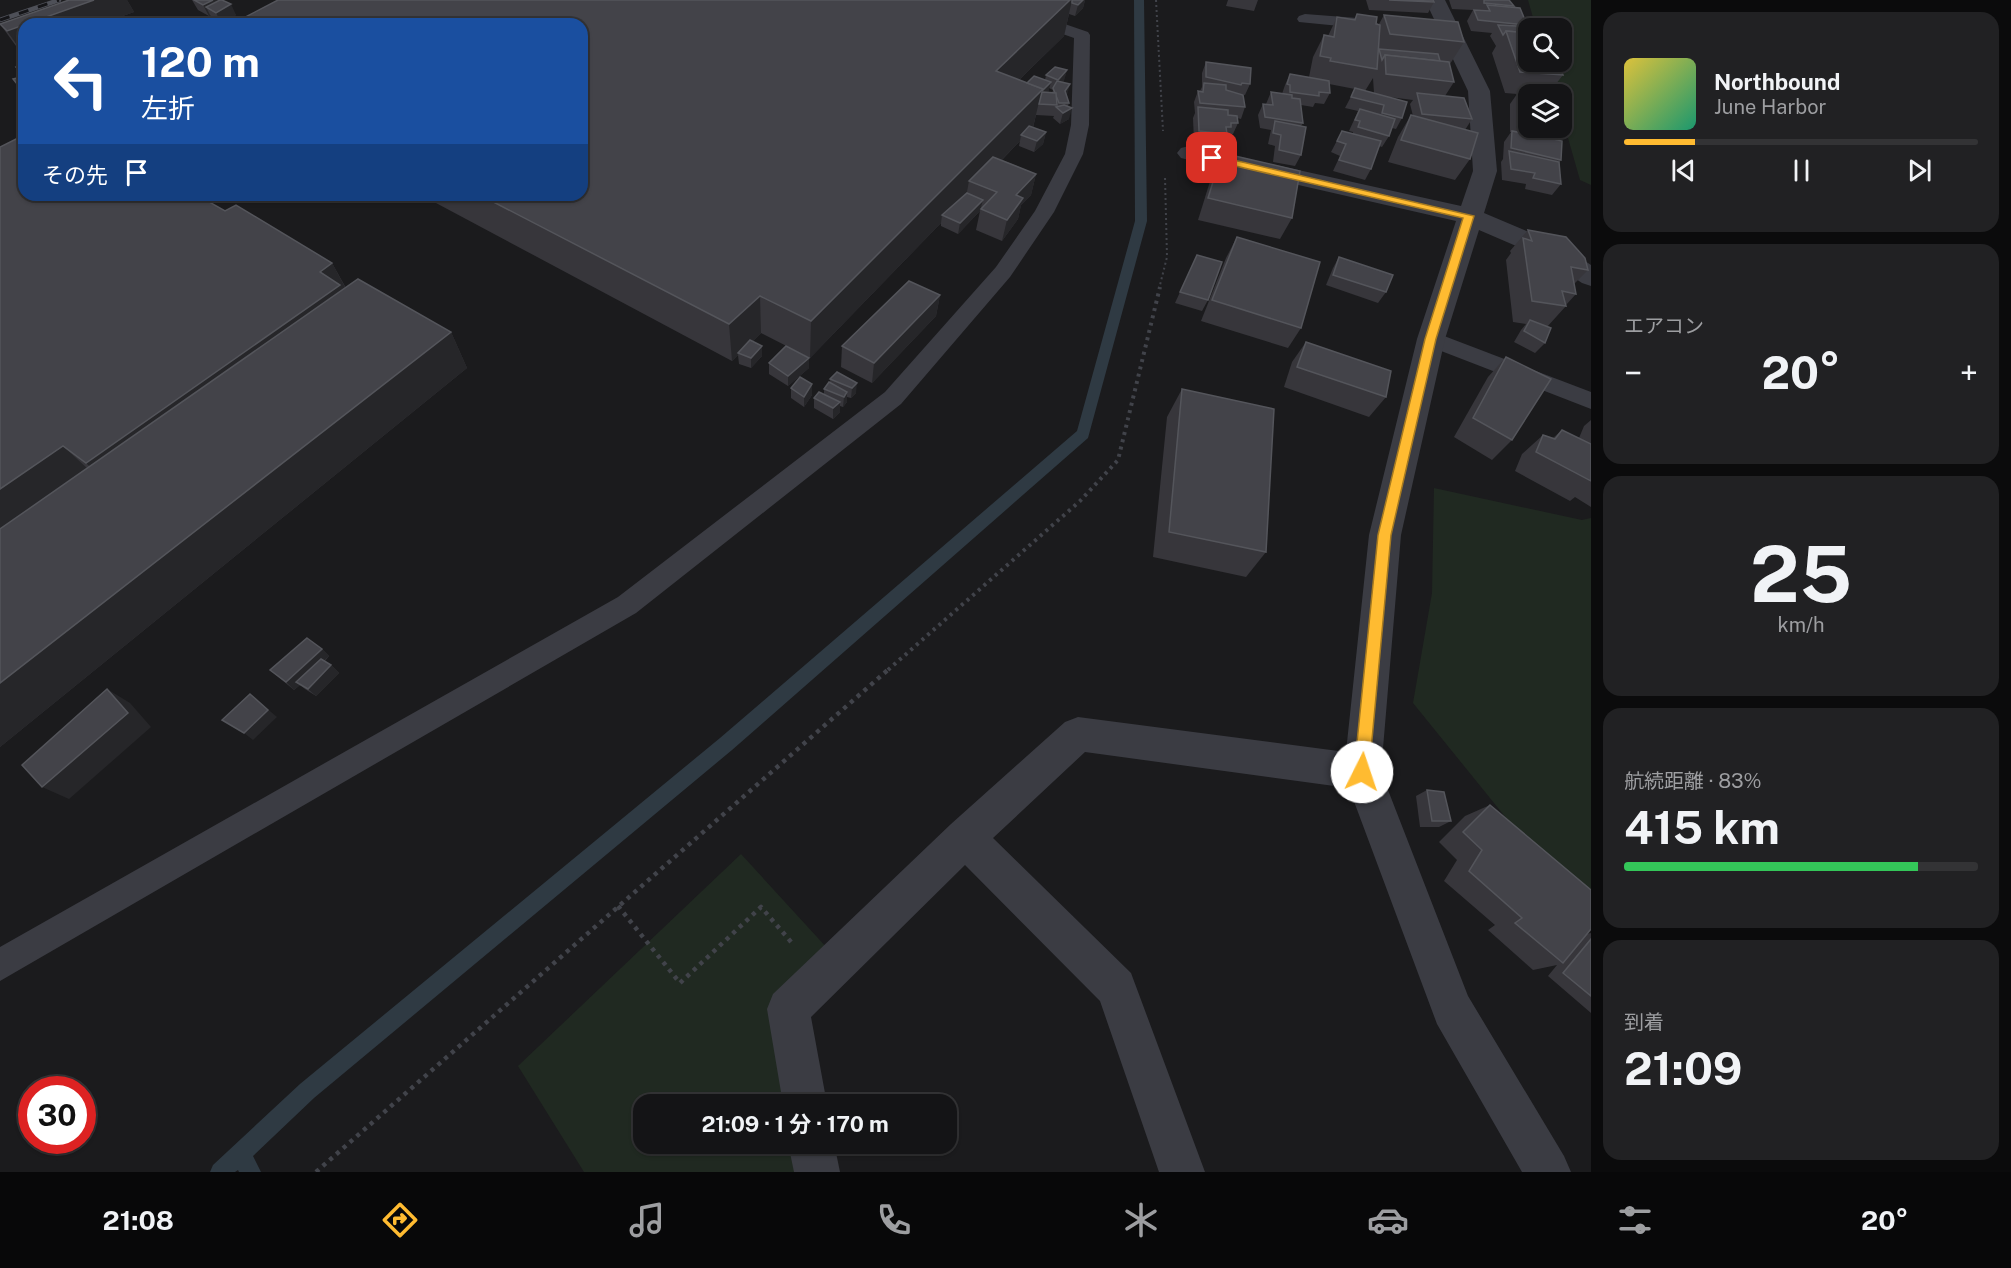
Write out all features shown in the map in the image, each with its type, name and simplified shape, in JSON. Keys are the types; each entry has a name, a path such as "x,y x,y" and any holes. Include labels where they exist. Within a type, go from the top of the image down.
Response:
{"street":[{"path":"1438,19 1479,91 1485,171 1431,339 1384,535 1362,772 1452,1009 1548,1172"},
{"path":"1189,153 1469,216 1555,253 1591,277"},
{"path":"803,1094 788,1009 965,838 1078,734 1362,772"},
{"path":"965,838 1116,988 1182,1172"},
{"path":"813,1154 817,1172"}],"lane":[{"path":"1,964 627,605 893,398 1003,272 1044,212 1074,154 1080,125 1082,35 980,0"},
{"path":"1305,18 1383,25"},
{"path":"1431,339 1591,401"}],"path":[{"path":"1156,0 1164,137"},
{"path":"316,1172 1080,501 1118,460 1167,257 1165,165"},
{"path":"618,906 680,984 761,907 822,977"}],"shaded area":[{"path":"1528,0 1591,0 1591,185 1580,180 1568,138 1572,138 1572,84 1552,84 1549,72 1572,72 1572,18 1533,18"},
{"path":"1434,488 1582,520 1591,518 1591,912 1554,877 1413,703 1432,593"},
{"path":"741,854 839,961 788,1009 803,1094 633,1094 633,1154 813,1154 817,1172 584,1172 518,1066"}],"building":[{"path":"69,0 94,0 43,18 18,18 18,27 7,31 0,24"},
{"path":"194,0 213,0 203,5"},
{"path":"220,0 231,4 216,13 206,7"},
{"path":"278,0 1070,0 996,71 1043,89 811,321 760,296 729,324 492,201 588,201 588,18 244,18"},
{"path":"1072,0 1083,0 1078,5 1072,3"},
{"path":"1389,0 1433,0 1434,2"},
{"path":"1484,0 1509,0 1514,6 1484,3"},
{"path":"1487,5 1520,8 1524,18 1518,18 1518,24 1478,20 1474,10 1490,11"},
{"path":"1357,14 1377,17 1376,24 1380,25 1377,69 1330,61 1331,58 1320,56 1324,35 1334,37 1337,17 1355,20"},
{"path":"1384,15 1458,22 1464,42 1390,34"},
{"path":"1498,25 1518,26 1518,32 1506,31 1503,35"},
{"path":"1506,31 1518,32 1518,66"},
{"path":"1379,49 1438,54 1440,61 1385,55 1382,60"},
{"path":"1385,55 1449,62 1454,82 1386,74"},
{"path":"1206,62 1251,68 1250,84 1242,83 1241,85 1206,77"},
{"path":"1055,67 1067,70 1058,80 1046,75"},
{"path":"1520,72 1562,72 1563,75"},
{"path":"1290,74 1329,81 1330,93 1319,92 1319,96 1290,92 1290,85 1287,84"},
{"path":"1034,76 1051,82 1042,91 1043,89 1027,83"},
{"path":"1057,81 1070,84 1065,91 1069,103 1059,103 1053,88"},
{"path":"1204,83 1226,85 1226,90 1243,95 1245,107 1200,103 1198,91 1203,92"},
{"path":"1355,88 1407,102 1402,118 1382,113 1384,105 1351,97"},
{"path":"1042,92 1056,93 1057,105 1039,104"},
{"path":"1271,92 1292,95 1292,98 1300,99 1303,123 1265,117 1263,104 1273,105"},
{"path":"1417,93 1464,98 1472,119 1422,114"},
{"path":"1064,105 1072,108 1063,113 1056,107"},
{"path":"1198,107 1228,110 1228,115 1237,116 1238,123 1231,123 1231,127 1226,127 1227,134 1199,131"},
{"path":"1360,109 1395,119 1389,136 1358,127 1360,121 1355,120"},
{"path":"1411,115 1478,133 1470,159 1401,140"},
{"path":"1275,121 1306,127 1301,155 1279,150 1281,135 1273,133"},
{"path":"1029,126 1046,132 1037,141 1021,135"},
{"path":"1342,131 1381,141 1371,169 1339,160 1346,144 1337,141"},
{"path":"1512,131 1518,132 1518,138 1553,138 1562,141 1561,160 1511,148"},
{"path":"18,138 18,201 208,201 225,211 236,205 332,263 320,272 340,285 86,463 63,446 0,489 0,147"},
{"path":"1509,151 1559,162 1561,184 1533,178 1535,173 1511,169"},
{"path":"1222,153 1300,171 1292,218 1208,198"},
{"path":"993,157 1036,174 1016,195 1023,198 1007,220 981,209 997,192 969,181"},
{"path":"967,193 983,200 960,223 942,215"},
{"path":"1528,230 1566,237 1585,258 1588,270 1571,267 1576,294 1562,291 1566,306 1532,301 1523,238 1532,241"},
{"path":"1237,237 1320,262 1301,328 1212,300"},
{"path":"1197,255 1222,262 1208,300 1180,292"},
{"path":"1339,257 1393,275 1386,292 1333,275"},
{"path":"358,279 451,332 0,683 0,529"},
{"path":"909,281 940,295 874,363 842,346"},
{"path":"1530,320 1551,328 1545,343 1524,331"},
{"path":"750,340 762,346 751,358 738,353"},
{"path":"1306,342 1391,371 1386,397 1297,367"},
{"path":"786,346 809,358 788,376 769,363"},
{"path":"1506,357 1551,379 1512,440 1473,418"},
{"path":"837,372 857,383 852,388 830,379"},
{"path":"800,377 812,384 804,397 791,388"},
{"path":"829,382 847,392 844,397 824,389"},
{"path":"1182,389 1274,409 1266,552 1169,532"},
{"path":"819,392 840,402 833,408 814,398"},
{"path":"1562,430 1591,444 1591,481 1536,452 1543,435 1555,439"},
{"path":"307,638 322,649 286,682 270,670"},
{"path":"321,659 331,665 308,689 296,682"},
{"path":"107,689 128,713 42,787 22,765"},
{"path":"250,694 268,710 244,733 222,720"},
{"path":"1427,790 1444,792 1451,821 1432,821"},
{"path":"1490,805 1591,890 1591,929 1563,963 1515,923 1522,918 1469,871 1482,850 1463,832"},
{"path":"1591,939 1591,996 1563,973"}],"waterway":[{"path":"220,1172 307,1091 726,744 1083,434 1141,221 1139,0"},
{"path":"240,1154 251,1172"}],"railway":[{"path":"0,20 59,0"}],"route":[{"path":"1212,158 1469,216 1431,339 1384,535 1362,772"}]}
